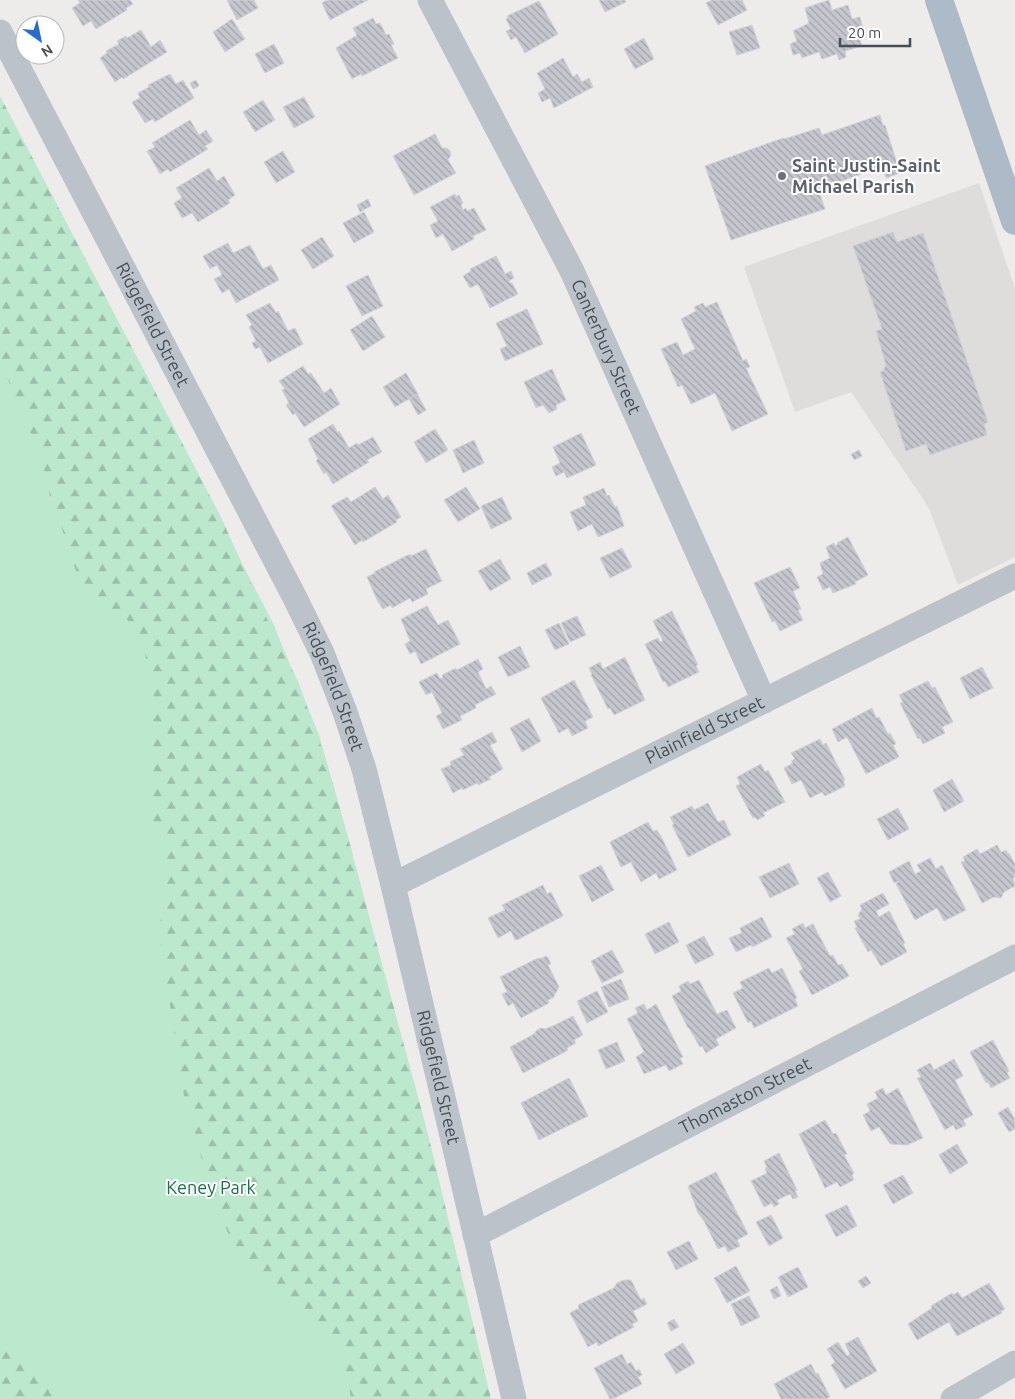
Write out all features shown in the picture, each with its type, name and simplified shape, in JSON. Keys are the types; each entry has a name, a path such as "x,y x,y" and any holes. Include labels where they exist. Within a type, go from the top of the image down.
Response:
{"main road":[{"path":"939,0 1010,194 1015,221"}],"street":[{"name":"Canterbury Street","path":"430,0 572,271 764,701"},
{"name":"Ridgefield Street","path":"0,32 285,578 322,653 345,712 364,769 393,885 514,1399"},
{"name":"Plainfield Street","path":"393,885 1015,576"},
{"name":"Thomaston Street","path":"475,1235 1015,957"},
{"path":"953,1399 1015,1363"}],"shaded area":[{"path":"979,183 1015,288 1015,557 958,585 930,511 851,392 795,412 744,267"}],"green space":[{"path":"0,96 220,515 270,626 298,681 327,763 428,1134 491,1399 351,1399 342,1356 333,1343 323,1330 294,1311 274,1283 237,1247 227,1231 210,1179 203,1164 184,1096 159,933 165,884 163,849 159,834 151,818 149,801 149,765 154,730 150,713 150,696 143,642 135,627 122,615 92,599 81,586 59,520 52,505 41,458 0,361"},
{"name":"Keney Park","path":"0,98 273,623 319,735 352,851 360,899 478,1399 0,1399"},
{"path":"0,1342 21,1355 73,1399 0,1399"}],"building":[{"path":"78,0 130,0 133,4 126,8 127,10 96,29 91,21 83,26 72,8 80,3"},
{"path":"227,0 254,0 258,8 237,20"},
{"path":"327,0 368,0 330,20 322,3"},
{"path":"599,0 625,0 626,2 605,12"},
{"path":"712,0 742,0 747,10 718,25 706,3"},
{"path":"829,0 832,10 848,5 852,19 860,17 863,29 857,31 862,46 845,51 846,57 839,60 837,54 822,59 819,52 802,58 800,53 793,55 790,44 797,41 793,31 809,23 805,8"},
{"path":"539,1 558,34 525,53 516,37 511,40 506,31 511,29 506,19 508,18 507,16"},
{"path":"373,18 376,24 380,23 386,35 389,34 394,44 391,45 398,58 352,79 336,48 357,35 353,28"},
{"path":"232,19 245,39 225,52 213,32"},
{"path":"752,25 760,48 737,55 729,32"},
{"path":"141,30 151,47 160,40 167,52 115,82 100,58 107,53 106,51 119,44 117,41"},
{"path":"644,38 654,59 635,69 624,49"},
{"path":"274,44 284,63 265,73 255,54"},
{"path":"563,58 573,77 577,74 582,82 589,78 593,87 554,108 550,98 542,102 538,93 545,89 537,73"},
{"path":"170,74 176,84 183,80 194,98 155,122 153,119 145,123 132,102 140,98 138,93 149,87 148,85"},
{"path":"196,80 199,86 193,89 190,83"},
{"path":"304,97 315,117 294,128 283,107"},
{"path":"263,100 275,120 255,132 243,112"},
{"name":"Saint Justin-Saint Michael Parish","path":"880,115 900,173 886,178 882,167 818,189 825,209 731,240 705,166 783,138 819,128 822,135"},
{"path":"190,120 199,135 206,130 213,141 205,146 208,149 170,172 168,169 160,174 147,151 155,147 152,143"},
{"path":"435,134 442,148 447,148 450,151 451,155 448,160 456,173 414,195 393,156"},
{"path":"283,151 295,172 276,183 264,162"},
{"path":"209,168 217,181 224,176 235,195 228,200 230,203 198,222 192,213 182,218 174,203 182,198 176,188"},
{"path":"455,194 456,197 459,195 463,203 461,205 463,210 466,208 467,211 474,208 486,230 473,236 474,239 452,251 443,234 436,238 430,225 438,221 430,207"},
{"path":"368,199 371,206 360,212 357,205"},
{"path":"364,212 374,232 354,243 343,223"},
{"path":"893,232 897,242 923,233 988,422 984,424 987,435 930,455 926,444 906,451 880,372 883,371 886,365 876,331 882,329 853,246"},
{"path":"322,237 334,256 313,269 301,250"},
{"path":"228,243 233,253 250,245 263,269 271,265 279,280 236,303 229,289 222,293 214,279 222,275 217,265 210,269 203,256"},
{"path":"496,256 505,274 511,271 514,278 509,281 518,294 490,308 478,284 470,288 463,276 471,271 470,269"},
{"path":"368,275 383,306 362,316 346,286"},
{"path":"717,302 743,361 746,359 750,367 746,368 768,414 732,431 715,393 691,404 682,385 678,387 661,349 677,342 683,355 695,349 681,319 696,311 694,307 703,303 705,307"},
{"path":"270,303 276,313 278,311 288,331 295,328 303,344 268,363 260,347 255,349 252,343 256,341 249,327 252,325 246,315"},
{"path":"527,309 543,344 505,361 500,349 507,346 496,323"},
{"path":"372,316 385,337 363,351 350,330"},
{"path":"303,366 308,374 311,373 324,393 331,388 340,404 304,427 295,413 293,415 286,405 289,403 282,390 285,389 279,381"},
{"path":"552,369 566,400 556,405 557,409 549,413 543,405 536,408 524,382"},
{"path":"406,373 418,394 395,407 383,387"},
{"path":"417,394 426,410 418,415 409,399"},
{"path":"333,424 349,448 373,437 382,452 367,460 369,462 333,484 326,472 324,474 316,461 318,459 308,439"},
{"path":"435,429 448,450 426,463 414,442"},
{"path":"581,433 596,465 567,478 564,472 556,476 552,467 560,463 553,447"},
{"path":"474,440 484,463 463,473 453,450"},
{"path":"859,450 862,456 854,460 851,454"},
{"path":"375,487 383,499 388,495 401,517 396,520 397,522 355,545 331,506 347,497 351,502"},
{"path":"466,487 480,509 458,522 444,500"},
{"path":"604,488 607,496 609,495 615,507 617,506 624,526 598,537 592,524 578,531 570,512 586,505 583,497"},
{"path":"502,497 512,519 491,529 481,506"},
{"path":"848,537 868,575 855,582 856,584 833,593 830,587 823,590 817,577 823,574 820,563 830,558 826,547 834,543 835,546"},
{"path":"622,548 632,567 610,578 600,558"},
{"path":"426,549 442,581 426,589 428,594 412,602 410,598 392,608 391,605 383,609 367,577 410,554 411,556"},
{"path":"500,559 511,579 490,591 478,571"},
{"path":"546,563 552,575 532,585 527,573"},
{"path":"790,567 800,588 793,591 801,609 798,610 803,620 780,631 775,621 772,622 754,583"},
{"path":"427,606 438,625 448,620 460,644 421,664 415,651 410,654 405,644 410,641 401,619"},
{"path":"672,611 698,665 696,666 699,672 668,687 665,681 663,682 645,644 658,638 660,642 663,641 653,621"},
{"path":"577,616 586,635 570,642 561,623"},
{"path":"559,623 569,644 555,650 545,630"},
{"path":"520,646 530,667 508,677 498,657"},
{"path":"625,657 645,700 614,715 610,708 608,709 589,668 600,662 603,669"},
{"path":"478,659 483,669 478,672 486,689 491,686 496,694 475,705 476,708 460,716 462,720 443,729 436,716 442,713 432,692 426,695 419,682 437,673 440,679 443,677 442,675 456,668 457,670"},
{"path":"982,667 993,688 970,699 960,678"},
{"path":"574,680 593,717 585,721 588,728 572,736 568,728 559,733 541,698"},
{"path":"928,681 932,688 935,687 953,722 942,727 945,733 923,744 920,738 918,739 900,703 903,702 899,695"},
{"path":"872,708 876,718 879,717 888,734 890,733 896,744 893,745 899,757 866,774 847,737 838,742 832,729"},
{"path":"529,718 541,741 522,752 510,728"},
{"path":"492,732 497,742 490,745 503,769 489,777 491,779 463,790 462,788 453,793 441,769 451,765 450,762 464,755 460,749"},
{"path":"820,739 823,745 826,743 845,780 843,781 845,786 825,796 822,792 810,798 801,780 792,784 784,768 793,763 791,761 795,759 791,753"},
{"path":"761,764 765,772 768,770 785,802 763,813 765,816 757,820 755,817 753,818 736,786 740,784 737,777"},
{"path":"952,779 964,801 944,812 933,790"},
{"path":"708,803 718,822 724,820 731,835 688,857 670,817 692,806 694,810"},
{"path":"898,808 909,829 888,840 877,819"},
{"path":"648,822 653,831 657,830 662,838 677,870 659,879 656,873 641,882 631,862 621,867 610,842"},
{"path":"997,845 1001,852 1006,850 1009,853 1015,864 1015,877 1013,878 1015,886 1004,892 1001,898 994,897 982,903 961,862 965,861 963,857 977,849 980,854"},
{"path":"930,858 936,869 942,865 966,910 944,921 937,908 915,920 896,884 899,881 894,883 889,872 909,861 915,874 921,871 917,865"},
{"path":"789,863 799,884 770,898 759,877"},
{"path":"601,865 614,890 592,902 579,876"},
{"path":"828,872 841,896 830,902 817,878"},
{"path":"543,885 547,894 551,892 563,916 519,939 515,940 511,931 498,938 488,918 505,910 502,905"},
{"path":"883,893 889,904 876,911 879,917 889,911 905,943 903,944 907,952 881,966 871,950 868,952 855,928 857,927 854,921 860,919 858,915 862,909 860,905"},
{"path":"762,917 772,937 752,947 751,945 736,952 729,938 742,933 740,928"},
{"path":"669,922 679,942 655,954 645,934"},
{"path":"803,923 805,928 813,924 830,956 833,955 838,965 842,964 849,976 812,995 799,971 803,969 786,938 795,934 792,929"},
{"path":"704,936 714,955 695,964 686,945"},
{"path":"612,950 624,972 602,983 591,961"},
{"path":"547,956 551,964 548,965 559,987 553,998 548,1000 549,1003 521,1018 513,1003 508,1006 502,994 507,992 500,977 538,958"},
{"path":"769,968 772,973 782,968 797,998 795,999 798,1006 754,1028 751,1021 748,1023 733,993 743,988 740,982"},
{"path":"621,979 629,999 609,1007 601,987"},
{"path":"699,980 717,1014 727,1010 736,1028 716,1039 719,1045 706,1053 688,1028 672,996 681,991 679,986 688,981 690,984"},
{"path":"597,991 608,1012 587,1023 577,1001"},
{"path":"644,1004 647,1010 656,1004 683,1057 680,1058 683,1064 669,1071 666,1065 644,1074 636,1057 644,1052 627,1019 638,1013 635,1008"},
{"path":"573,1016 583,1035 574,1040 576,1043 567,1048 568,1050 563,1053 523,1073 510,1047 541,1028 545,1029"},
{"path":"993,1040 1009,1071 1007,1073 1010,1078 991,1088 988,1082 986,1083 970,1052"},
{"path":"617,1042 625,1061 606,1069 598,1050"},
{"path":"954,1059 963,1076 955,1080 973,1115 963,1120 966,1125 956,1130 953,1125 945,1130 917,1078 921,1077 917,1070 930,1063 934,1070"},
{"path":"569,1078 588,1116 539,1140 521,1103"},
{"path":"883,1088 886,1095 898,1088 923,1138 907,1145 890,1144 879,1127 871,1131 863,1115 870,1111 867,1104 878,1098 875,1092"},
{"path":"1008,1107 1015,1120 1015,1129 1009,1132 998,1113"},
{"path":"825,1120 833,1134 836,1133 847,1154 844,1155 854,1173 852,1175 854,1180 840,1187 837,1182 825,1188 799,1134"},
{"path":"957,1144 968,1163 950,1174 939,1155"},
{"path":"779,1153 797,1190 795,1191 798,1197 793,1199 790,1194 777,1200 779,1204 774,1207 772,1203 764,1207 751,1181 767,1173 764,1161"},
{"path":"716,1172 748,1234 737,1240 740,1246 728,1252 725,1246 718,1249 698,1213 688,1186"},
{"path":"903,1175 913,1193 893,1204 883,1185"},
{"path":"847,1205 857,1226 836,1237 825,1215"},
{"path":"771,1215 783,1238 769,1246 756,1222"},
{"path":"689,1241 698,1259 676,1270 667,1252"},
{"path":"736,1266 750,1291 727,1303 714,1278"},
{"path":"798,1267 808,1287 788,1297 778,1277"},
{"path":"866,1276 871,1283 863,1288 858,1281"},
{"path":"631,1280 641,1300 644,1298 647,1304 633,1311 638,1321 632,1324 634,1327 598,1346 597,1342 588,1347 570,1313 579,1308 578,1305 614,1288 617,1283"},
{"path":"989,1283 1005,1309 1001,1311 1002,1313 957,1336 949,1322 917,1340 908,1324 952,1293 953,1295 958,1292 962,1298"},
{"path":"777,1286 781,1296 774,1299 770,1290"},
{"path":"749,1296 760,1317 741,1326 731,1304"},
{"path":"674,1319 679,1327 671,1331 667,1323"},
{"path":"858,1337 877,1371 845,1389 831,1365 835,1362 827,1349 838,1342 847,1356 850,1354 845,1344"},
{"path":"683,1343 695,1363 676,1374 664,1354"},
{"path":"622,1354 627,1364 631,1362 636,1371 639,1369 642,1375 638,1377 642,1384 610,1399 594,1368"},
{"path":"811,1364 816,1374 818,1373 830,1397 826,1399 781,1399 774,1384"}],"place":[{"name":"Saint Justin-Saint Michael Parish","path":"782,176"}]}
